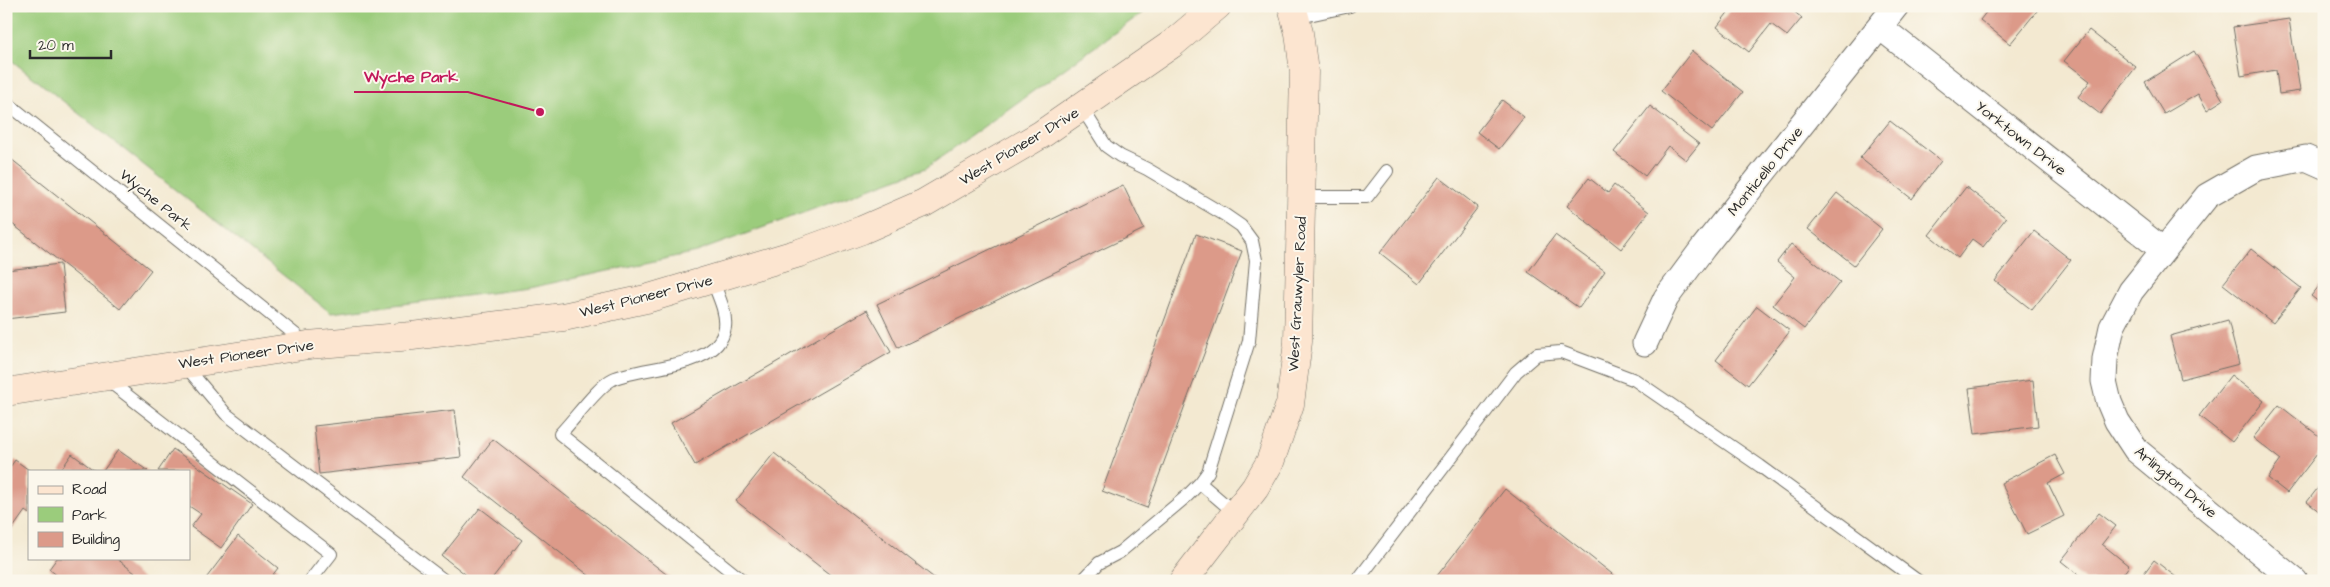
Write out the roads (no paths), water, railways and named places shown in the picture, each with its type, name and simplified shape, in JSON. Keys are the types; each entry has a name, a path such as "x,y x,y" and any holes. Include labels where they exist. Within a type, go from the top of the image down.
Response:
{"main road":[{"name":"West Pioneer Drive","path":"6,392 308,344 412,336 562,317 646,299 799,253 862,230 924,203 1042,134 1172,44 1217,6"},
{"name":"West Grauwyler Road","path":"1183,581 1236,514 1270,462 1290,404 1298,342 1304,72 1293,12"}],"street":[{"name":"Monticello Drive","path":"1645,343 1666,298 1896,6"},
{"name":"Yorktown Drive","path":"1880,27 2163,250"},
{"name":"Arlington Drive","path":"2295,581 2136,450 2117,421 2109,402 2104,381 2105,359 2112,327 2132,291 2207,196 2256,168 2306,158 2324,166"}],"lane":[{"path":"1293,12 1350,6"},
{"name":"Wyche Park","path":"6,102 308,344"},
{"path":"1082,108 1106,146 1120,156 1148,169 1240,226 1252,242 1256,260 1249,341 1208,472 1200,483 1120,552 1099,563 1082,581"},
{"path":"1301,197 1367,197 1387,171"},
{"path":"712,279 723,312 725,326 717,345 689,361 612,380 560,434 744,581"},
{"path":"1357,581 1516,372 1537,354 1561,352 1635,380 1760,466 1918,581"},
{"path":"183,363 226,414 445,581"},
{"path":"104,377 331,554 310,581"},
{"path":"1200,483 1236,514"}],"place":[{"name":"Wyche Park","path":"540,112"}]}
